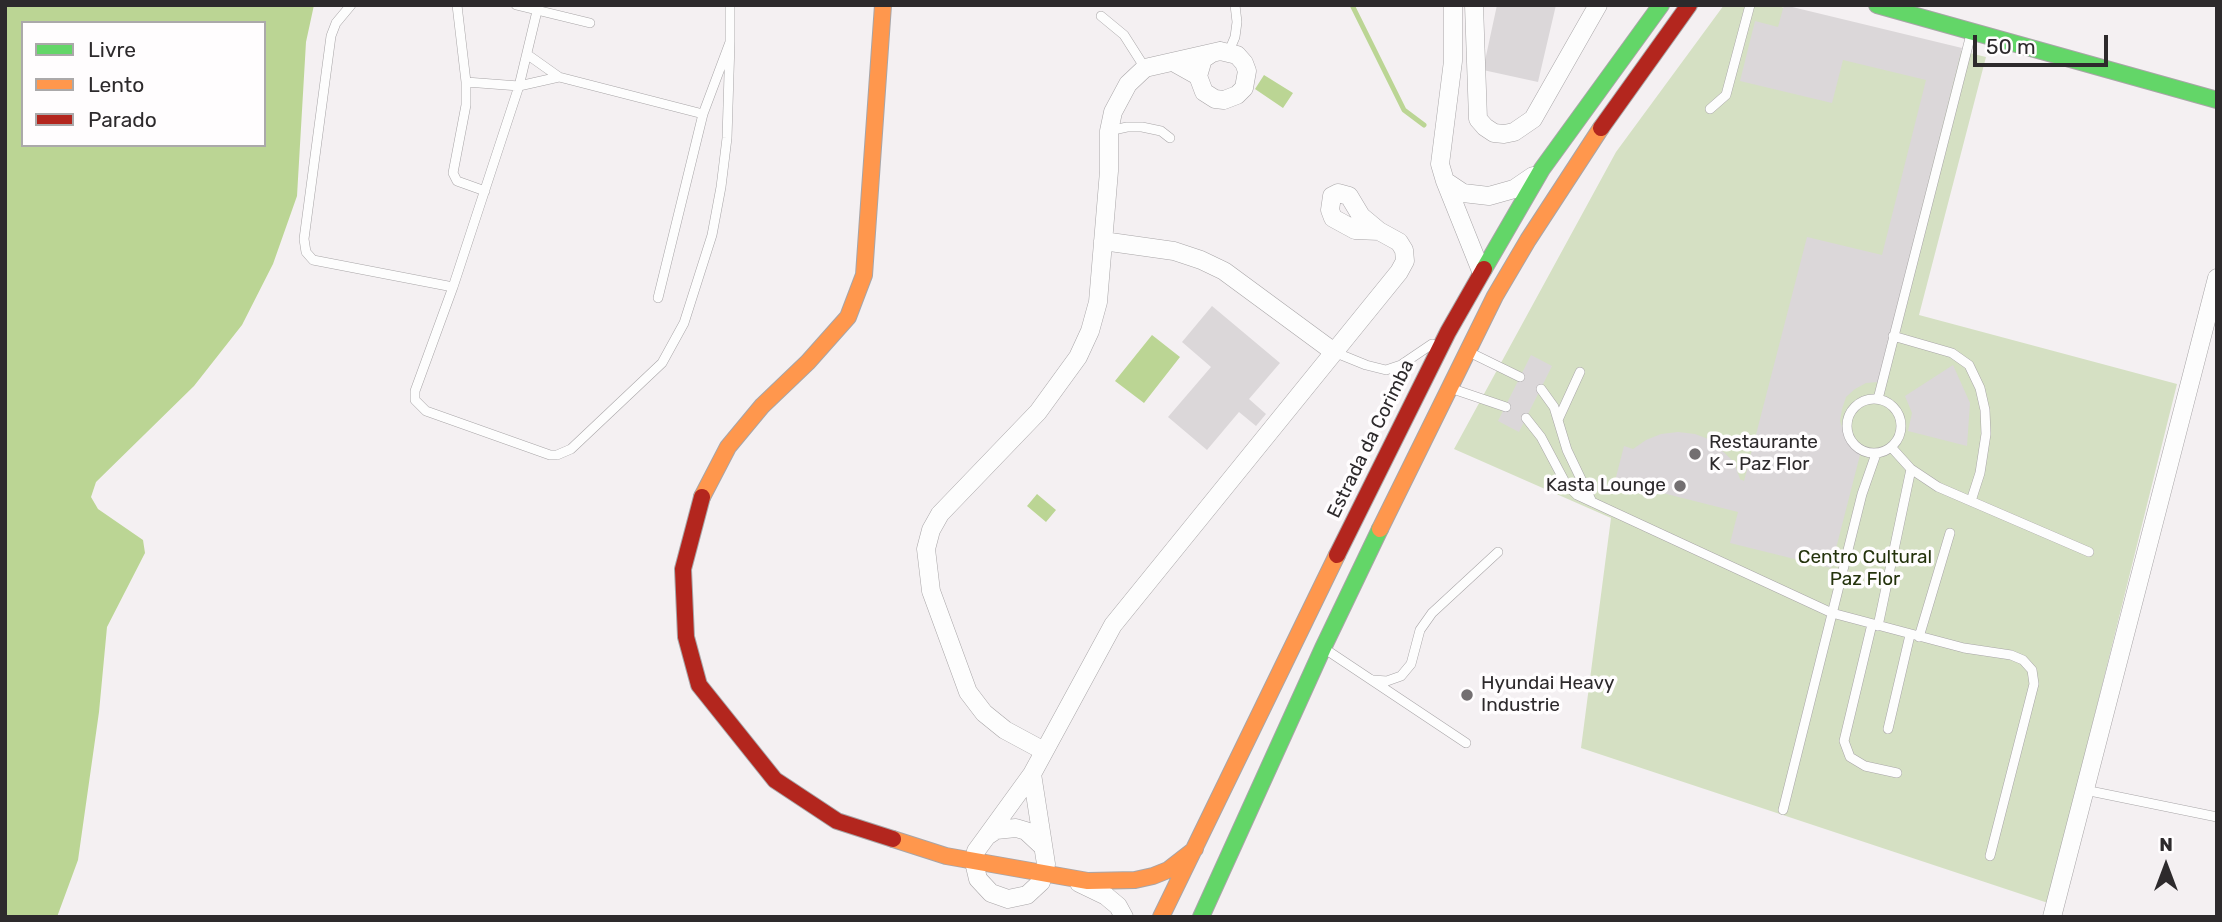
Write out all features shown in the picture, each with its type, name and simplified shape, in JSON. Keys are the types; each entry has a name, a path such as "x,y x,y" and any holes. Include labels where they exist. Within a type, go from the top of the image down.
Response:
{"main road":[{"path":"883,5 864,275 848,317 808,362 762,406 729,447 700,500 683,569 687,637 699,685 775,780 837,821 946,856 1104,882 1153,876 1168,870 1196,849"},
{"name":"Estrada da Corimba","path":"1161,917 1298,634 1481,271 1542,169 1661,5"},
{"path":"1877,5 2217,100"},
{"path":"1201,917 1323,648 1495,296 1562,185 1624,94 1690,6"}],"street":[{"path":"1453,5 1453,61 1440,164 1481,271"},
{"path":"1474,5 1478,119 1494,133 1504,134 1514,132 1533,119 1598,5"},
{"path":"1044,751 1005,730 984,713 968,692 932,591 926,549 931,530 940,514 1038,412 1078,357 1090,331 1098,302 1109,171 1109,131 1113,112 1128,83 1145,68 1225,51"},
{"path":"1225,51 1237,55 1247,71 1244,88 1237,95 1224,100 1215,99 1204,92 1198,76 1203,59 1212,53 1225,51"},
{"path":"1173,62 1198,76"},
{"path":"1445,181 1464,193 1489,197 1514,189 1542,169"},
{"path":"1032,774 1041,845 1045,854 1045,874 1027,895 1008,899 999,897 983,887 974,862 981,843 1032,774 1113,625 1399,272 1405,261 1404,250 1399,242 1379,231"},
{"path":"1103,241 1174,251 1224,271 1334,352"},
{"path":"2052,917 2217,278"},
{"path":"987,836 996,830 1016,828 1026,831 1041,845"},
{"path":"1070,878 1107,896 1118,906 1124,917"}],"lane":[{"path":"351,5 336,23 331,36 304,239 306,252 313,260 453,287"},
{"path":"457,5 466,105 453,173 457,181 485,191"},
{"path":"516,5 590,23"},
{"path":"537,11 519,86 453,287 415,391 415,400 426,411 550,455 557,455 571,449 662,363 684,323 712,235 721,187 727,138 730,5"},
{"path":"1225,51 1235,37 1235,5"},
{"path":"1710,109 1726,95 1750,5"},
{"path":"1101,16 1124,35 1145,68"},
{"path":"1878,399 1972,33"},
{"path":"658,298 703,114 730,42"},
{"path":"528,55 559,77 703,114"},
{"path":"466,82 519,86 559,77"},
{"path":"1109,131 1142,127 1161,131 1170,138"},
{"path":"1334,352 1386,370 1418,355 1448,332"},
{"path":"1893,337 1952,353 1969,365 1980,388 1985,410 1986,434 1980,473 1971,501"},
{"path":"1467,351 1520,377"},
{"path":"1558,420 1580,372"},
{"path":"1448,388 1506,407"},
{"path":"1541,389 1554,407 1576,471 1591,500"},
{"path":"1878,399 1890,404 1899,413 1903,426 1900,438 1892,449 1876,454 1867,453 1852,443 1847,426 1853,409 1860,403 1878,399"},
{"path":"1526,418 1541,438 1566,484 1577,495 1832,613 1915,636 1964,648 2011,655 2023,660 2032,670 2035,684 1990,856"},
{"path":"1892,449 1911,469 1938,486 2089,552"},
{"path":"1783,810 1862,494 1876,454"},
{"path":"1897,773 1866,766 1850,757 1844,741 1875,625 1911,469"},
{"path":"1888,729 1915,636 1950,533"},
{"path":"1373,680 1387,681 1401,676 1411,664 1420,630 1432,613 1498,552"},
{"path":"1323,648 1466,743"},
{"path":"2085,790 2217,817"}],"green space":[{"name":"Centro Cultural Paz Flor","path":"1724,5 1773,5 1986,57 1919,315 2177,384 2048,903 1581,748 1611,518 1454,449 1616,152"}],"shaded area":[{"path":"5,5 314,5 306,42 297,196 273,264 242,325 194,386 96,482 91,497 98,509 143,540 145,553 107,627 99,712 78,860 57,917 5,917"},
{"path":"1264,75 1293,93 1283,108 1255,89"},
{"path":"1152,335 1180,357 1144,403 1115,381"},
{"path":"1037,494 1056,510 1046,522 1027,506"}],"building":[{"path":"1497,5 1556,5 1538,82 1483,70"},
{"path":"1784,5 1962,48 1878,382 1866,383 1855,389 1846,397 1842,409 1840,421 1844,434 1851,445 1861,451 1831,568 1730,543 1738,512 1615,481 1624,446 1633,449 1661,434 1678,432 1711,440 1734,462 1740,479 1744,481 1807,237 1882,255 1926,80 1843,60 1832,103 1740,81 1755,21 1778,27"},
{"path":"1212,306 1280,363 1249,399 1266,414 1256,426 1239,412 1207,450 1168,417 1211,367 1182,342"},
{"path":"1531,355 1552,366 1519,432 1498,421"},
{"path":"1953,365 1970,403 1967,446 1908,431 1912,413 1905,396"}],"waterway":[{"path":"1352,5 1404,110 1424,125"}],"traffic: fast":[{"path":"1484,269 1542,169 1661,5"},
{"path":"1877,5 2217,100"},
{"path":"1201,917 1380,529"}],"traffic: slow":[{"path":"702,497 728,447 762,406 808,362 848,317 864,275 883,5"},
{"path":"1380,529 1495,296 1601,128"},
{"path":"1161,917 1337,555"},
{"path":"893,839 946,856 1088,881 1135,880 1153,876 1168,870 1195,849"}],"traffic: jam":[{"path":"1601,128 1689,5"},
{"path":"1337,555 1448,332 1484,269"},
{"path":"702,497 683,569 686,637 699,685 775,780 837,821 893,839"}],"place":[{"name":"Restaurante K - Paz Flor","path":"1695,454"},
{"name":"Kasta Lounge","path":"1680,486"},
{"name":"Hyundai Heavy Industrie","path":"1467,695"}]}
